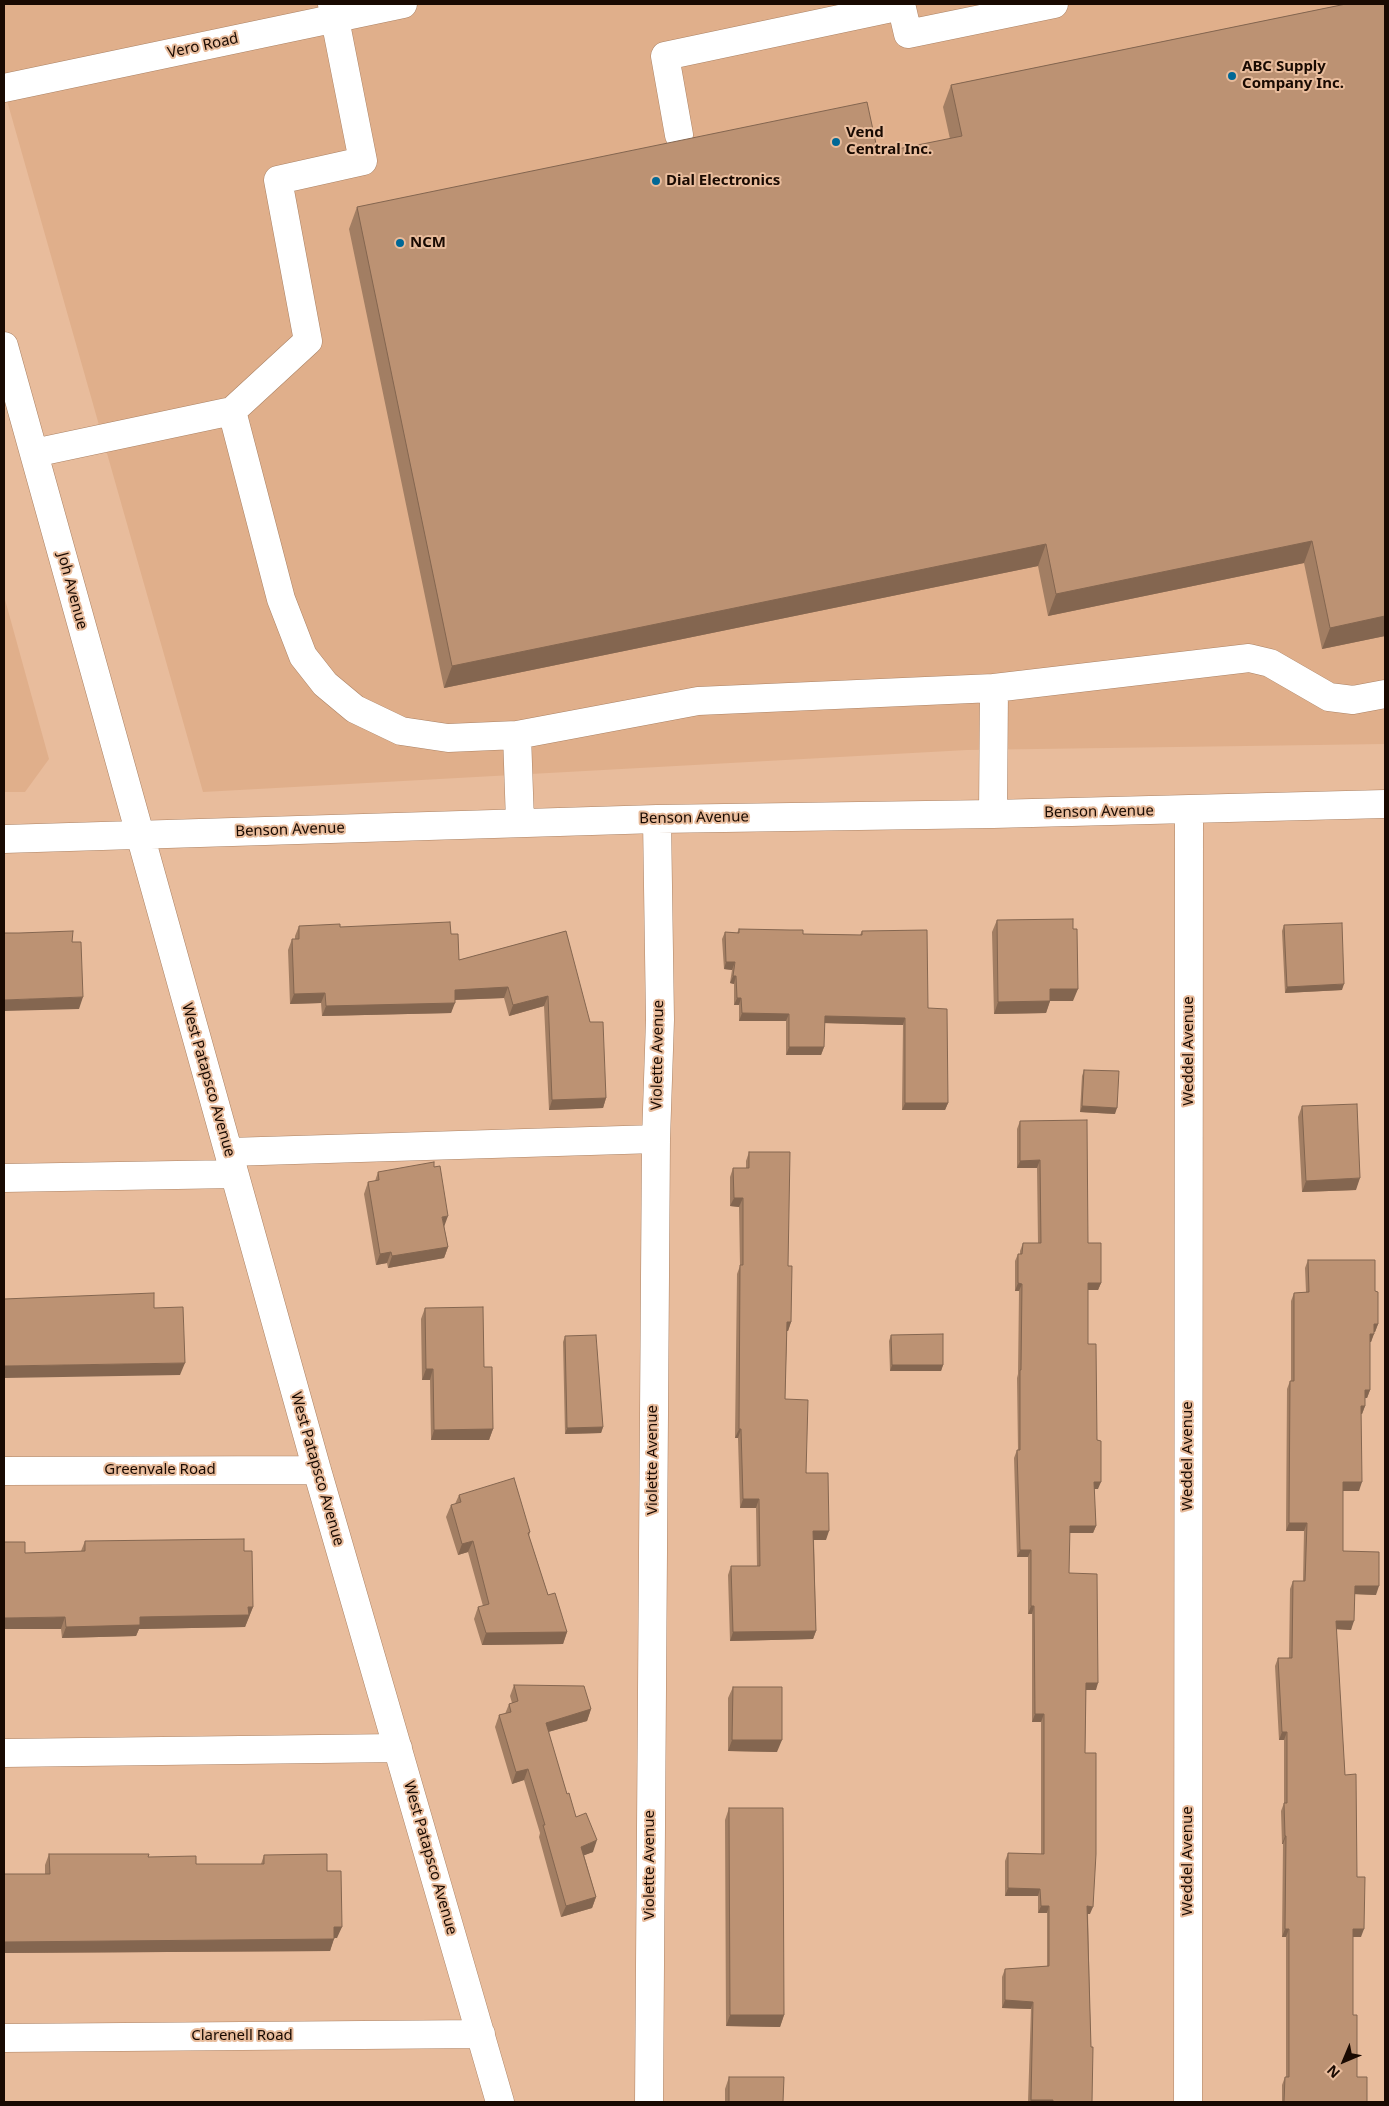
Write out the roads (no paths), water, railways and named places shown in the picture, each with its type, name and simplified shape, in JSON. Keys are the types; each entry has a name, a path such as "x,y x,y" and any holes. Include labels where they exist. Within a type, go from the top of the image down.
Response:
{"street":[{"name":"Vero Road","path":"4,88 333,11 403,4"},
{"path":"679,135 665,56 901,5 908,34 1054,4"},
{"path":"34,452 232,411 308,341 278,180 363,161 333,11"},
{"name":"Joh Avenue","path":"4,346 139,835"},
{"path":"232,411 281,599 303,656 325,684 355,709 401,731 448,738 517,735 698,701 994,688 1249,658 1270,663 1329,696 1353,700 1385,694"},
{"path":"993,814 994,688"},
{"path":"517,735 520,822"},
{"name":"Benson Avenue","path":"4,839 657,818 993,814 1385,804"},
{"name":"Weddel Avenue","path":"1188,2102 1189,810"},
{"name":"Violette Avenue","path":"649,2102 656,1139 660,1020 657,818"},
{"name":"West Patapsco Avenue","path":"139,835 317,1470 500,2102"},
{"path":"4,1178 656,1139"},
{"name":"Greenvale Road","path":"4,1471 317,1470"},
{"path":"4,1753 398,1748"},
{"name":"Clarenell Road","path":"4,2038 481,2034"}],"place":[{"name":"ABC Supply Company Inc.","path":"1232,76"},
{"name":"Vend Central Inc.","path":"836,142"},
{"name":"Dial Electronics","path":"656,181"},
{"name":"NCM","path":"400,243"}]}
